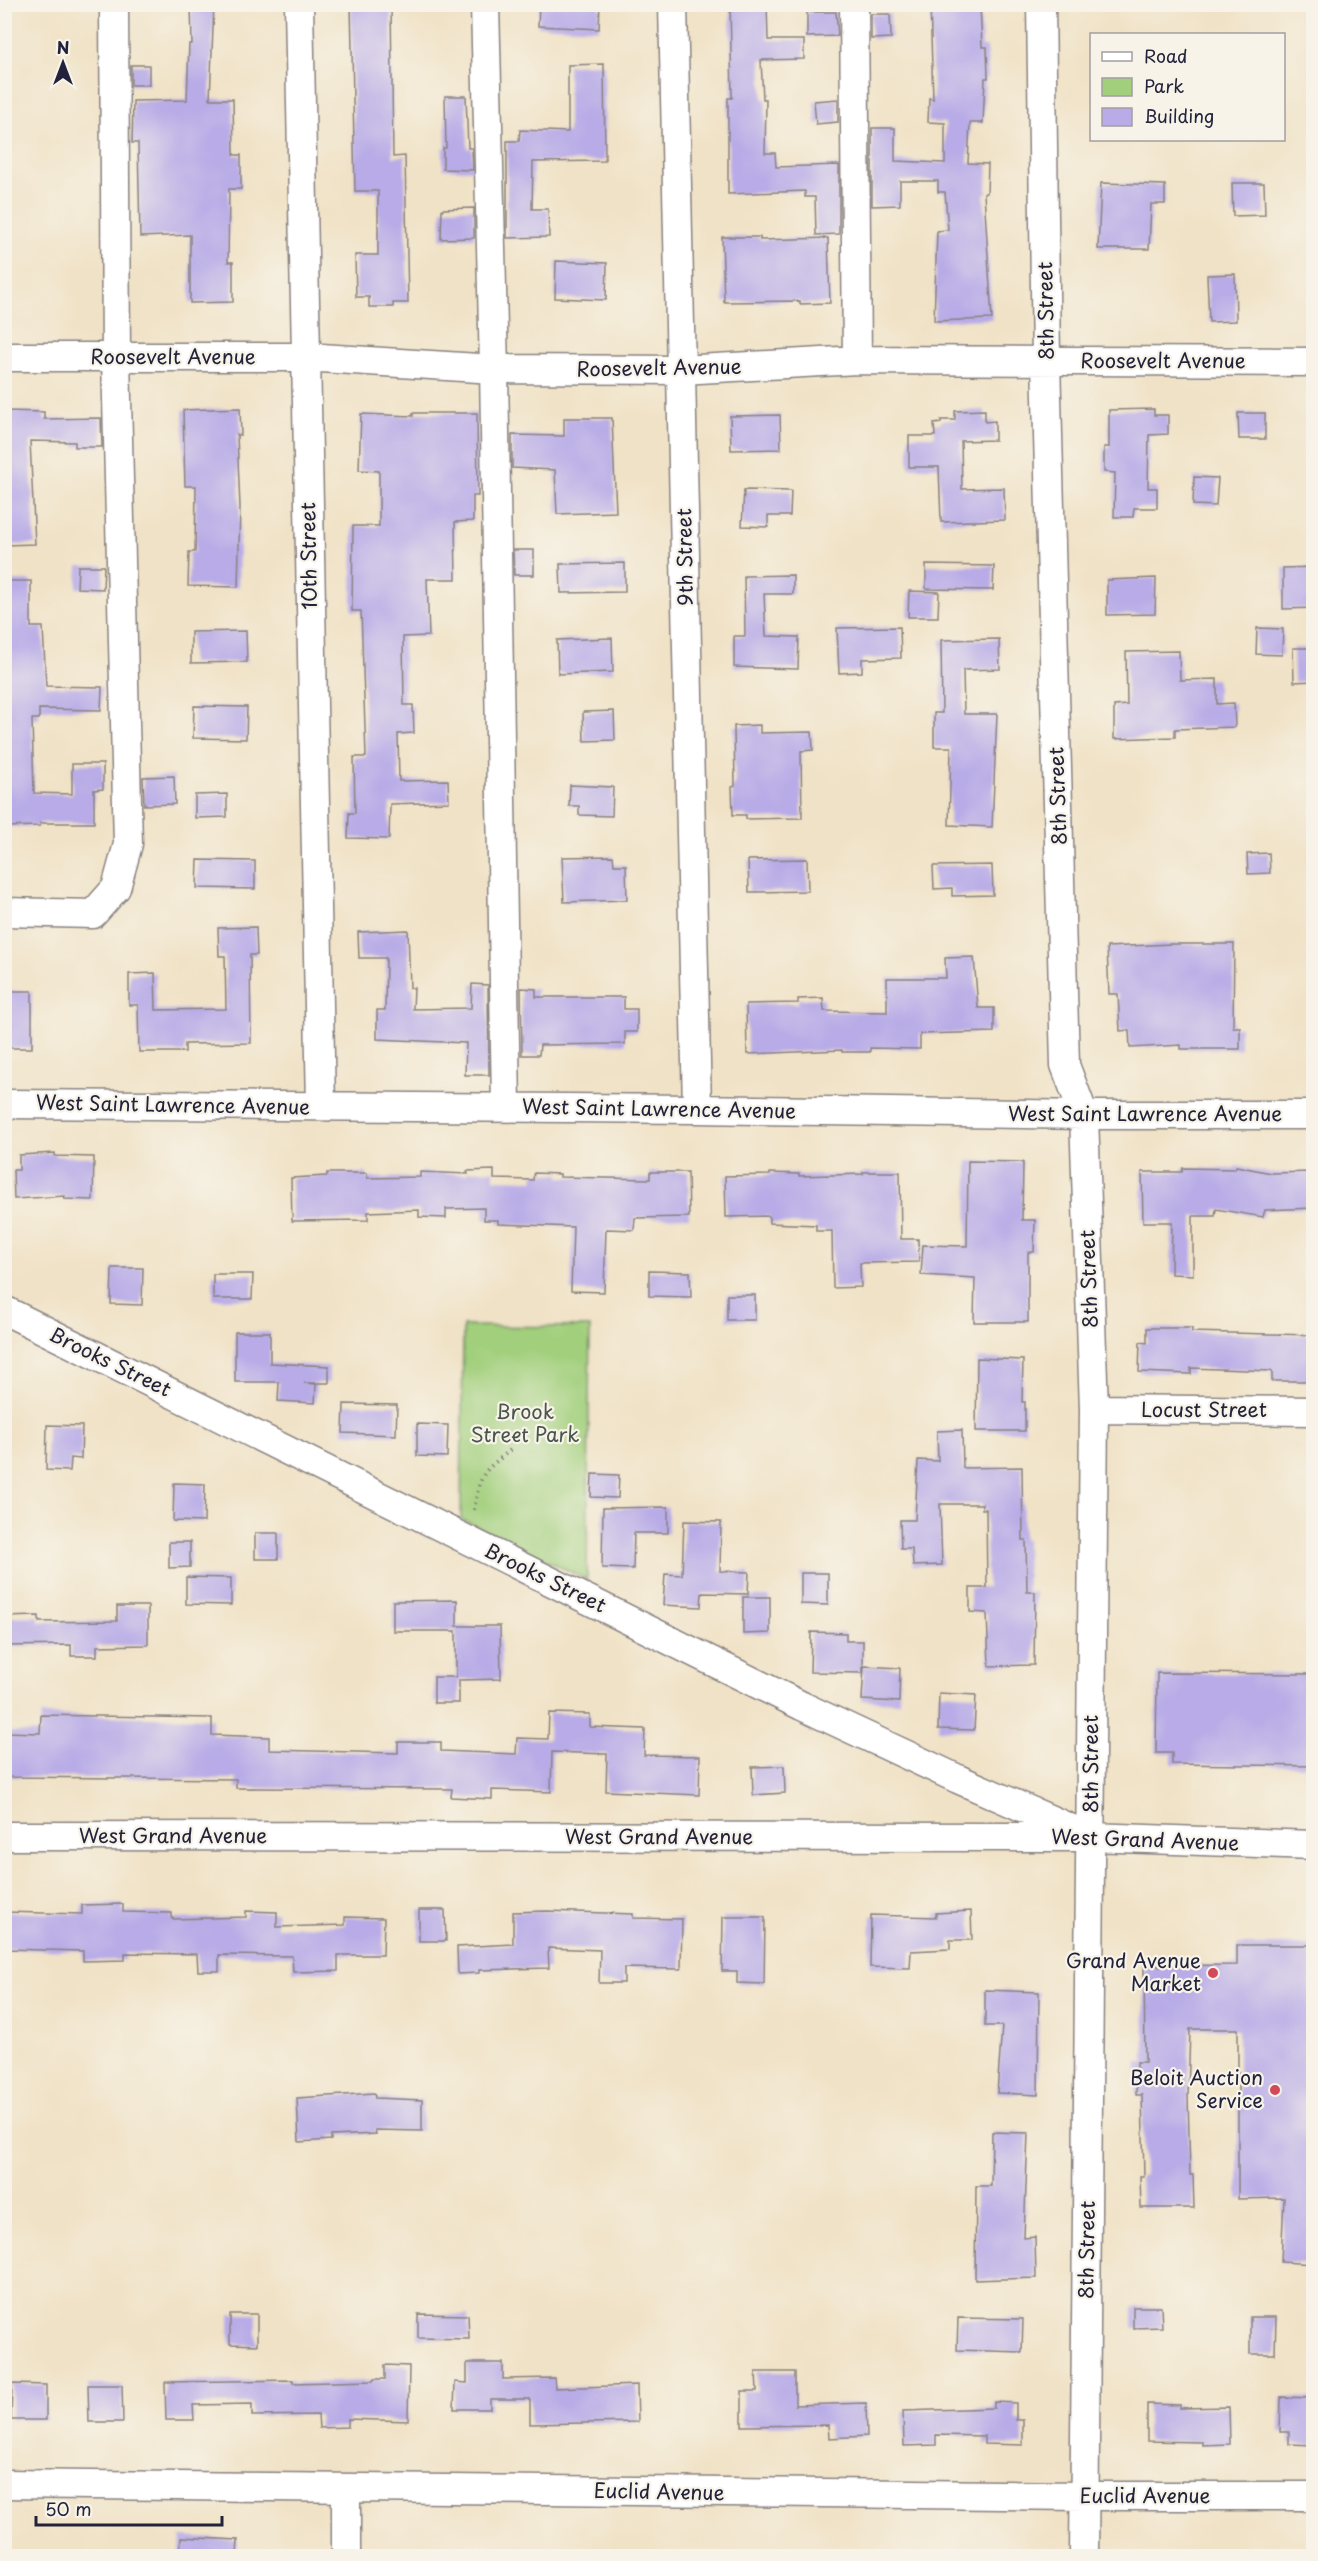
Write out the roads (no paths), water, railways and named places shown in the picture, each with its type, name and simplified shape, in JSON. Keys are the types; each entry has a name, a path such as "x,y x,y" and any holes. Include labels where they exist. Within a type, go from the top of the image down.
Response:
{"street":[{"path":"4,912 93,914 116,888 128,844 116,358 114,4"},
{"name":"10th Street","path":"299,4 304,357 321,1106"},
{"path":"485,4 494,369 506,1107"},
{"name":"9th Street","path":"673,4 697,1108"},
{"path":"854,4 857,360"},
{"name":"8th Street","path":"1041,4 1046,360 1065,1065 1084,1115 1094,1409 1084,2556"},
{"name":"Roosevelt Avenue","path":"4,357 304,357 494,369 681,370 857,360 1314,362"},
{"name":"West Saint Lawrence Avenue","path":"4,1104 697,1108 1084,1115 1314,1115"},
{"name":"Brooks Street","path":"4,1310 802,1706 958,1779 1091,1837"},
{"name":"Locust Street","path":"1094,1409 1314,1411"},
{"name":"West Grand Avenue","path":"4,1836 1091,1837 1314,1845"},
{"name":"Euclid Avenue","path":"4,2484 1084,2496 1314,2496"},
{"path":"346,2489 346,2556"}],"place":[{"name":"Grand Avenue Market","path":"1213,1973"},
{"name":"Beloit Auction Service","path":"1275,2090"}],"park label":[{"name":"Brook Street Park","path":"525,1424"}]}
